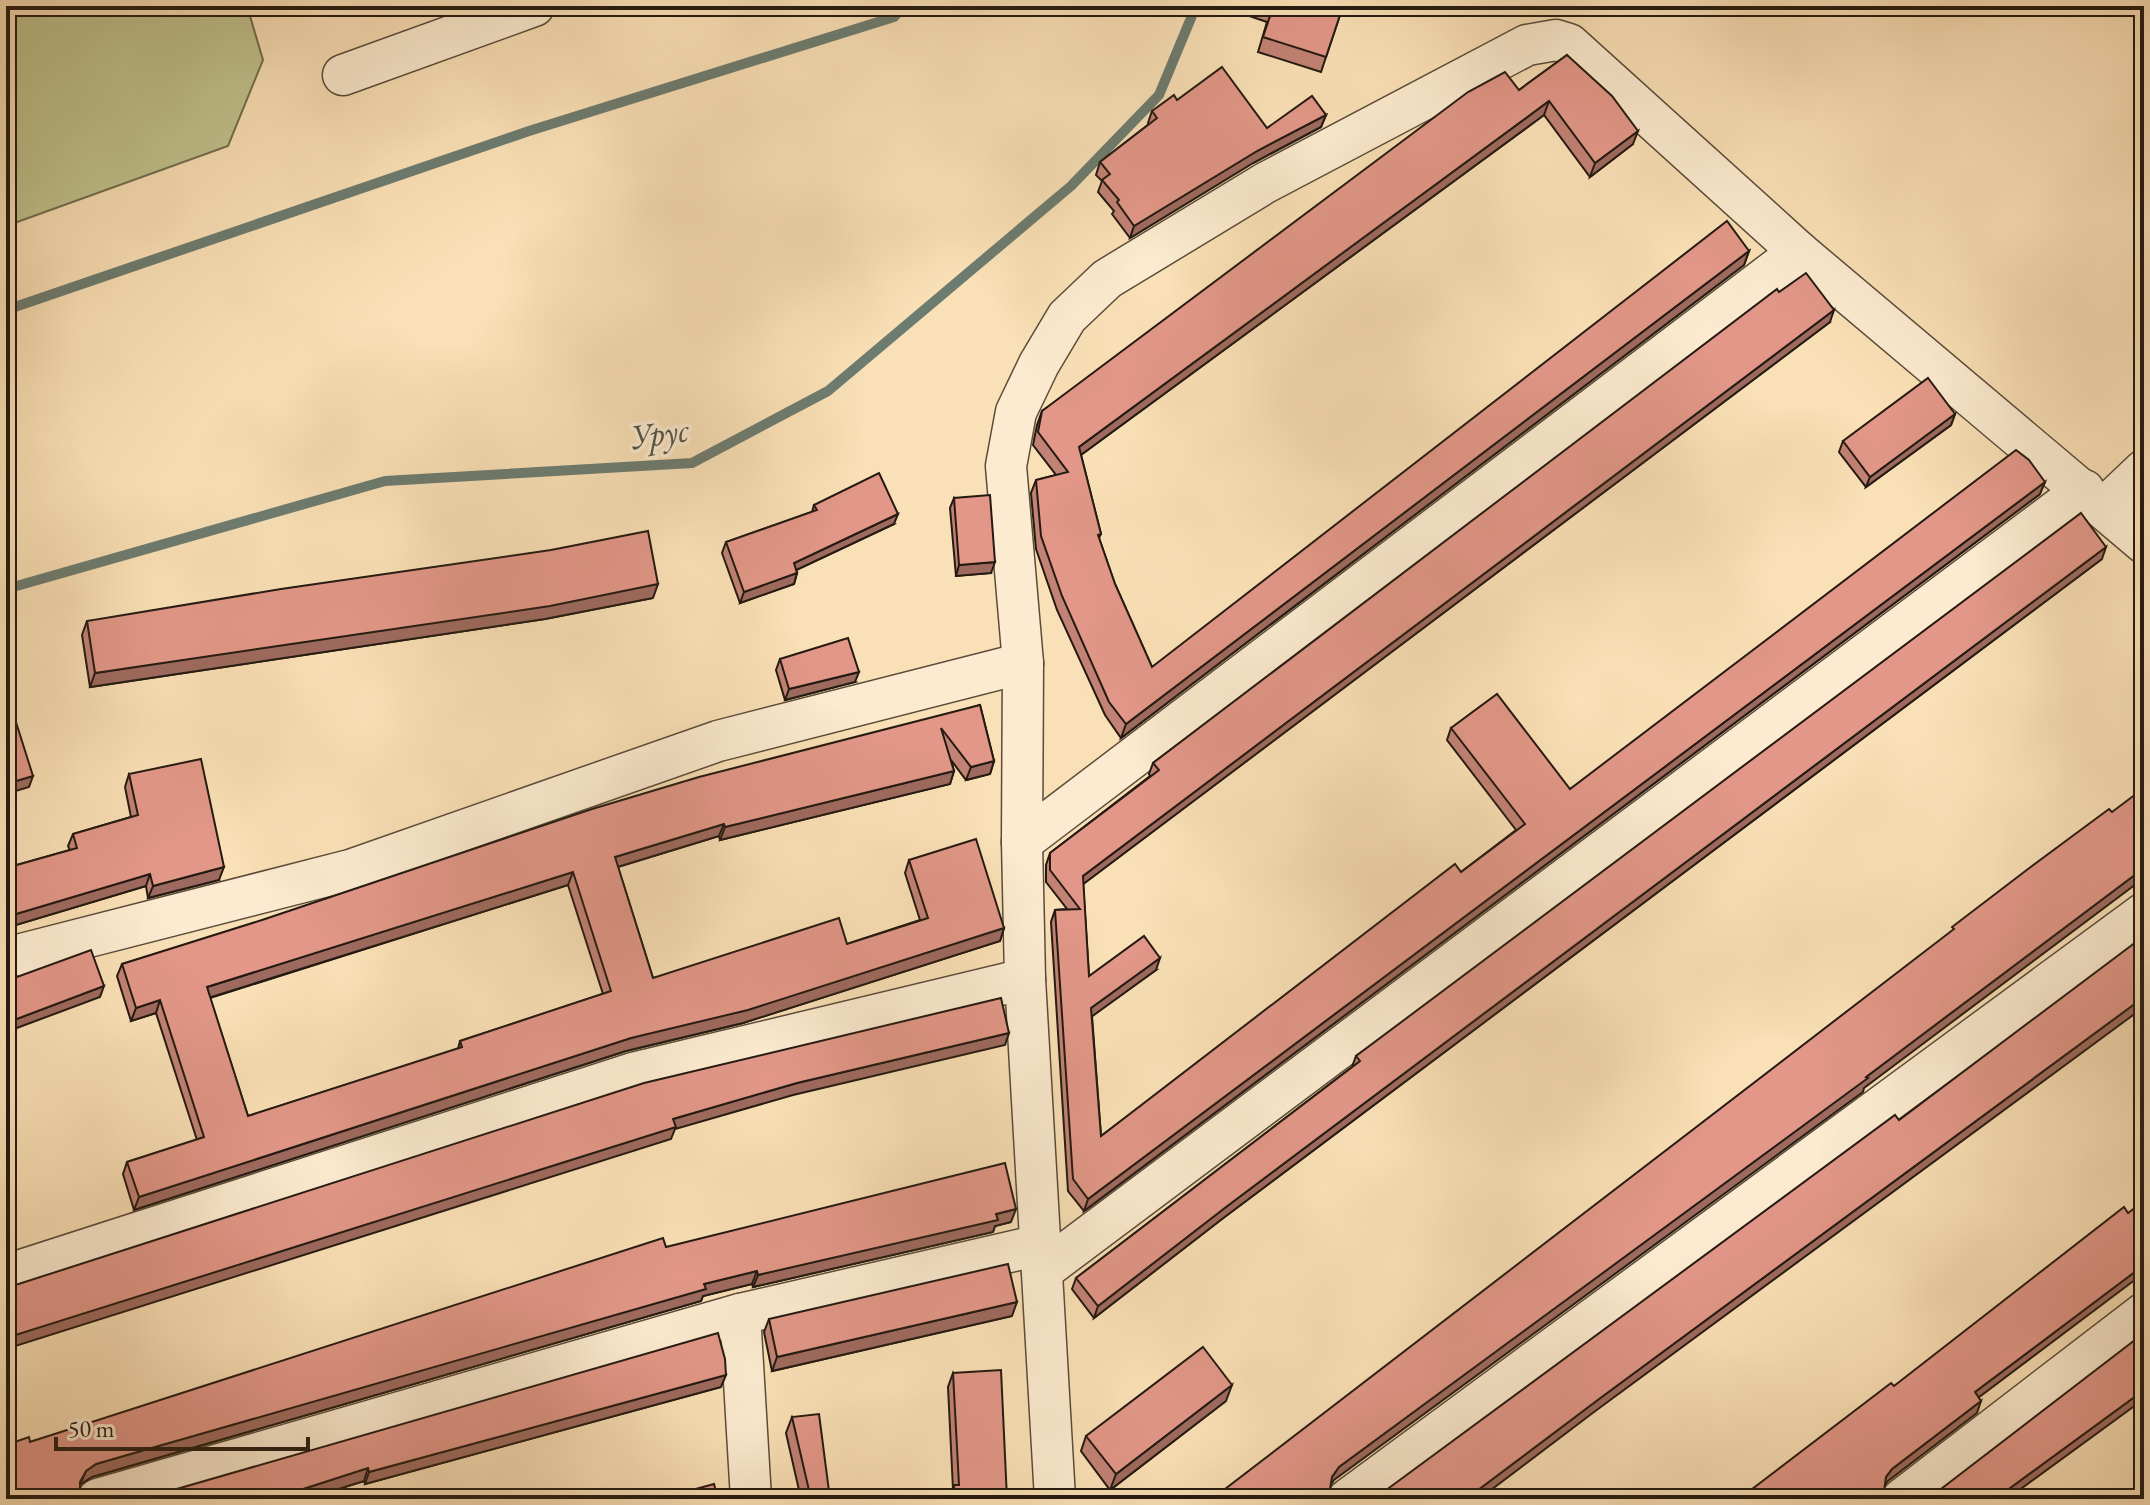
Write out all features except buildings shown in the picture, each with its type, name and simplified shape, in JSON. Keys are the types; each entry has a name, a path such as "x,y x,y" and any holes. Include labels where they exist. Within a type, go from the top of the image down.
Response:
{"street":[{"path":"343,75 534,6"},
{"path":"1055,1499 1025,979 1023,663 1006,466 1016,412 1039,364 1067,317 1107,279 1292,169 1527,45 1556,40 1569,44 1799,252 2144,543"},
{"path":"1022,842 1799,252"},
{"path":"98,1499 740,1314 1041,1258 2094,499 2144,470"},
{"path":"6,958 350,870 718,741 1023,663"},
{"path":"1348,1499 2144,913"},
{"path":"6,1275 633,1073 1025,979"},
{"path":"1902,1499 2144,1313"},
{"path":"740,1314 751,1499"}],"green space":[{"path":"6,6 247,6 263,60 228,146 6,226"}],"waterway":[{"path":"6,310 529,131 894,17 903,6"},
{"name":"Урус","path":"6,589 385,481 692,463 828,391 1071,186 1159,95 1196,6"}]}
